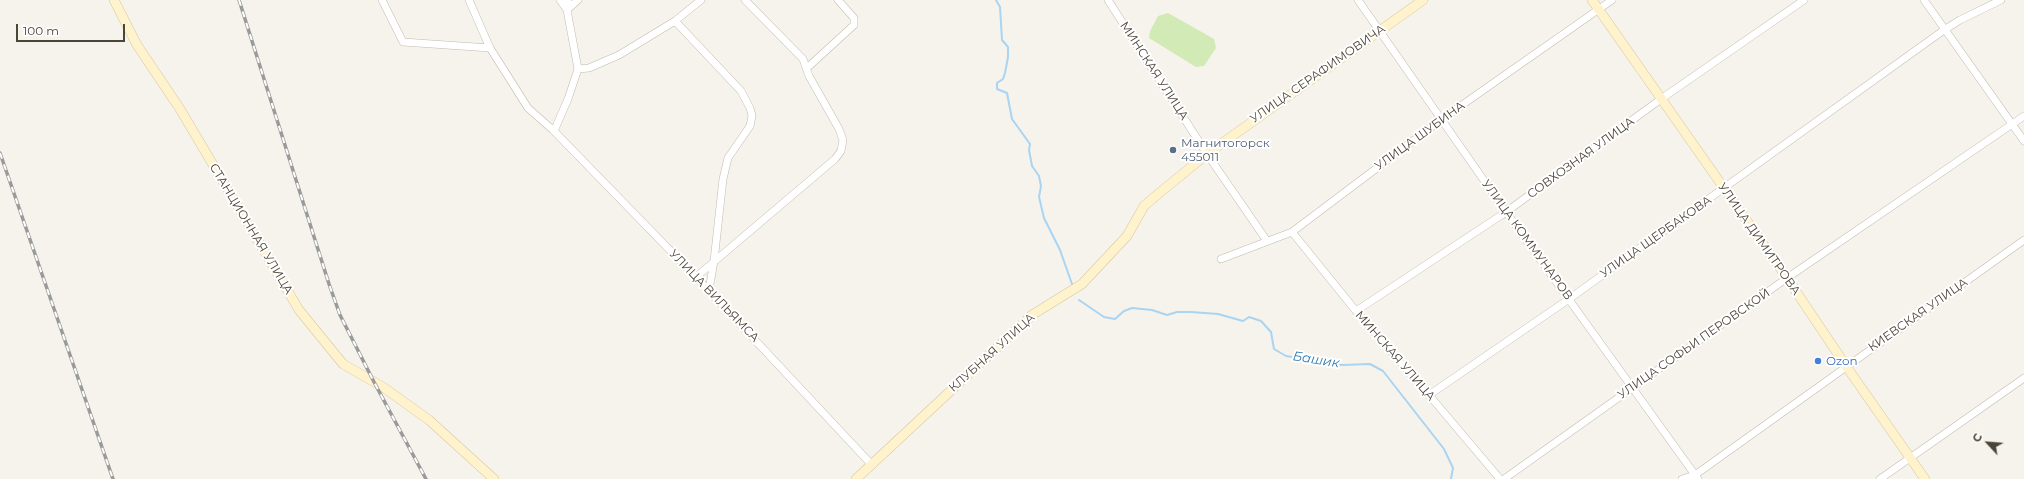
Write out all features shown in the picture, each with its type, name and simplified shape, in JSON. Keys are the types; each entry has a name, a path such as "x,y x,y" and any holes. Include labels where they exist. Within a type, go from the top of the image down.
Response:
{"street":[{"name":"СТАНЦИОННАЯ УЛИЦА","path":"114,0 136,45 180,109 299,310 343,364 383,386 429,420 494,479"},
{"path":"382,0 403,42 490,48"},
{"name":"УЛИЦА ВИЛЬЯМСА","path":"469,0 490,48 528,108 554,131 696,277 871,464"},
{"path":"560,0 567,10"},
{"path":"554,131 568,99 578,69 567,10 568,0"},
{"path":"567,10 578,0"},
{"path":"578,69 589,68 619,55 675,21 701,0"},
{"path":"696,277 835,159 841,151 843,140 839,128 808,76 807,68 802,59 745,0"},
{"path":"807,68 854,25 854,18 838,0"},
{"name":"МИНСКАЯ УЛИЦА","path":"1108,0 1206,154 1268,241"},
{"name":"УЛИЦА КОММУНАРОВ","path":"1358,0 1506,212 1570,299 1696,478"},
{"name":"УЛИЦА СЕРАФИМОВИЧА","path":"1158,194 1206,154 1423,0"},
{"name":"УЛИЦА ДИМИТРОВА","path":"1592,0 1723,189 1787,278 1925,479"},
{"name":"УЛИЦА ШУБИНА","path":"1222,259 1292,232 1442,119 1612,0"},
{"name":"СОВХОЗНАЯ УЛИЦА","path":"1356,311 1506,212 1661,99 1804,0"},
{"path":"1924,0 2024,141"},
{"name":"УЛИЦА ЩЕРБАКОВА","path":"1430,395 1570,299 1944,30 1960,20 2001,0"},
{"path":"675,21 741,92 750,108 752,116 750,126 728,158 723,180 714,261 708,290"},
{"name":"УЛИЦА СОФЬИ ПЕРОВСКОЙ","path":"1504,479 1787,278 2024,116"},
{"name":"КЛУБНАЯ УЛИЦА","path":"856,479 1032,315 1082,284 1127,236 1144,206 1158,194"},
{"name":"МИНСКАЯ УЛИЦА","path":"1292,232 1356,311 1430,395 1500,479"},
{"name":"КИЕВСКАЯ УЛИЦА","path":"1682,479 1696,478 1846,366 2024,240"},
{"path":"1880,479 2024,378"}],"green space":[{"path":"1168,13 1214,39 1216,48 1204,66 1196,67 1149,38 1150,31 1158,16"}],"waterway":[{"name":"Башик","path":"996,0 1000,7 1002,40 1008,47 1005,73 1003,79 997,83 997,89 1007,93 1012,119 1030,144 1029,150 1032,166 1039,176 1041,186 1039,197 1044,218 1060,250 1072,284"},
{"name":"Башик","path":"1079,300 1104,317 1115,319 1124,311 1132,308 1152,310 1167,315 1177,312 1218,314 1243,321 1249,317 1261,321 1271,332 1274,349 1286,356 1342,365 1370,364 1383,371 1444,449 1453,468 1451,479"}],"railway":[{"path":"239,0 340,315 426,479"},
{"path":"0,153 113,479"}],"place":[{"name":"Магнитогорск 455011","path":"1173,150"},
{"name":"Ozon","path":"1818,361"}]}
